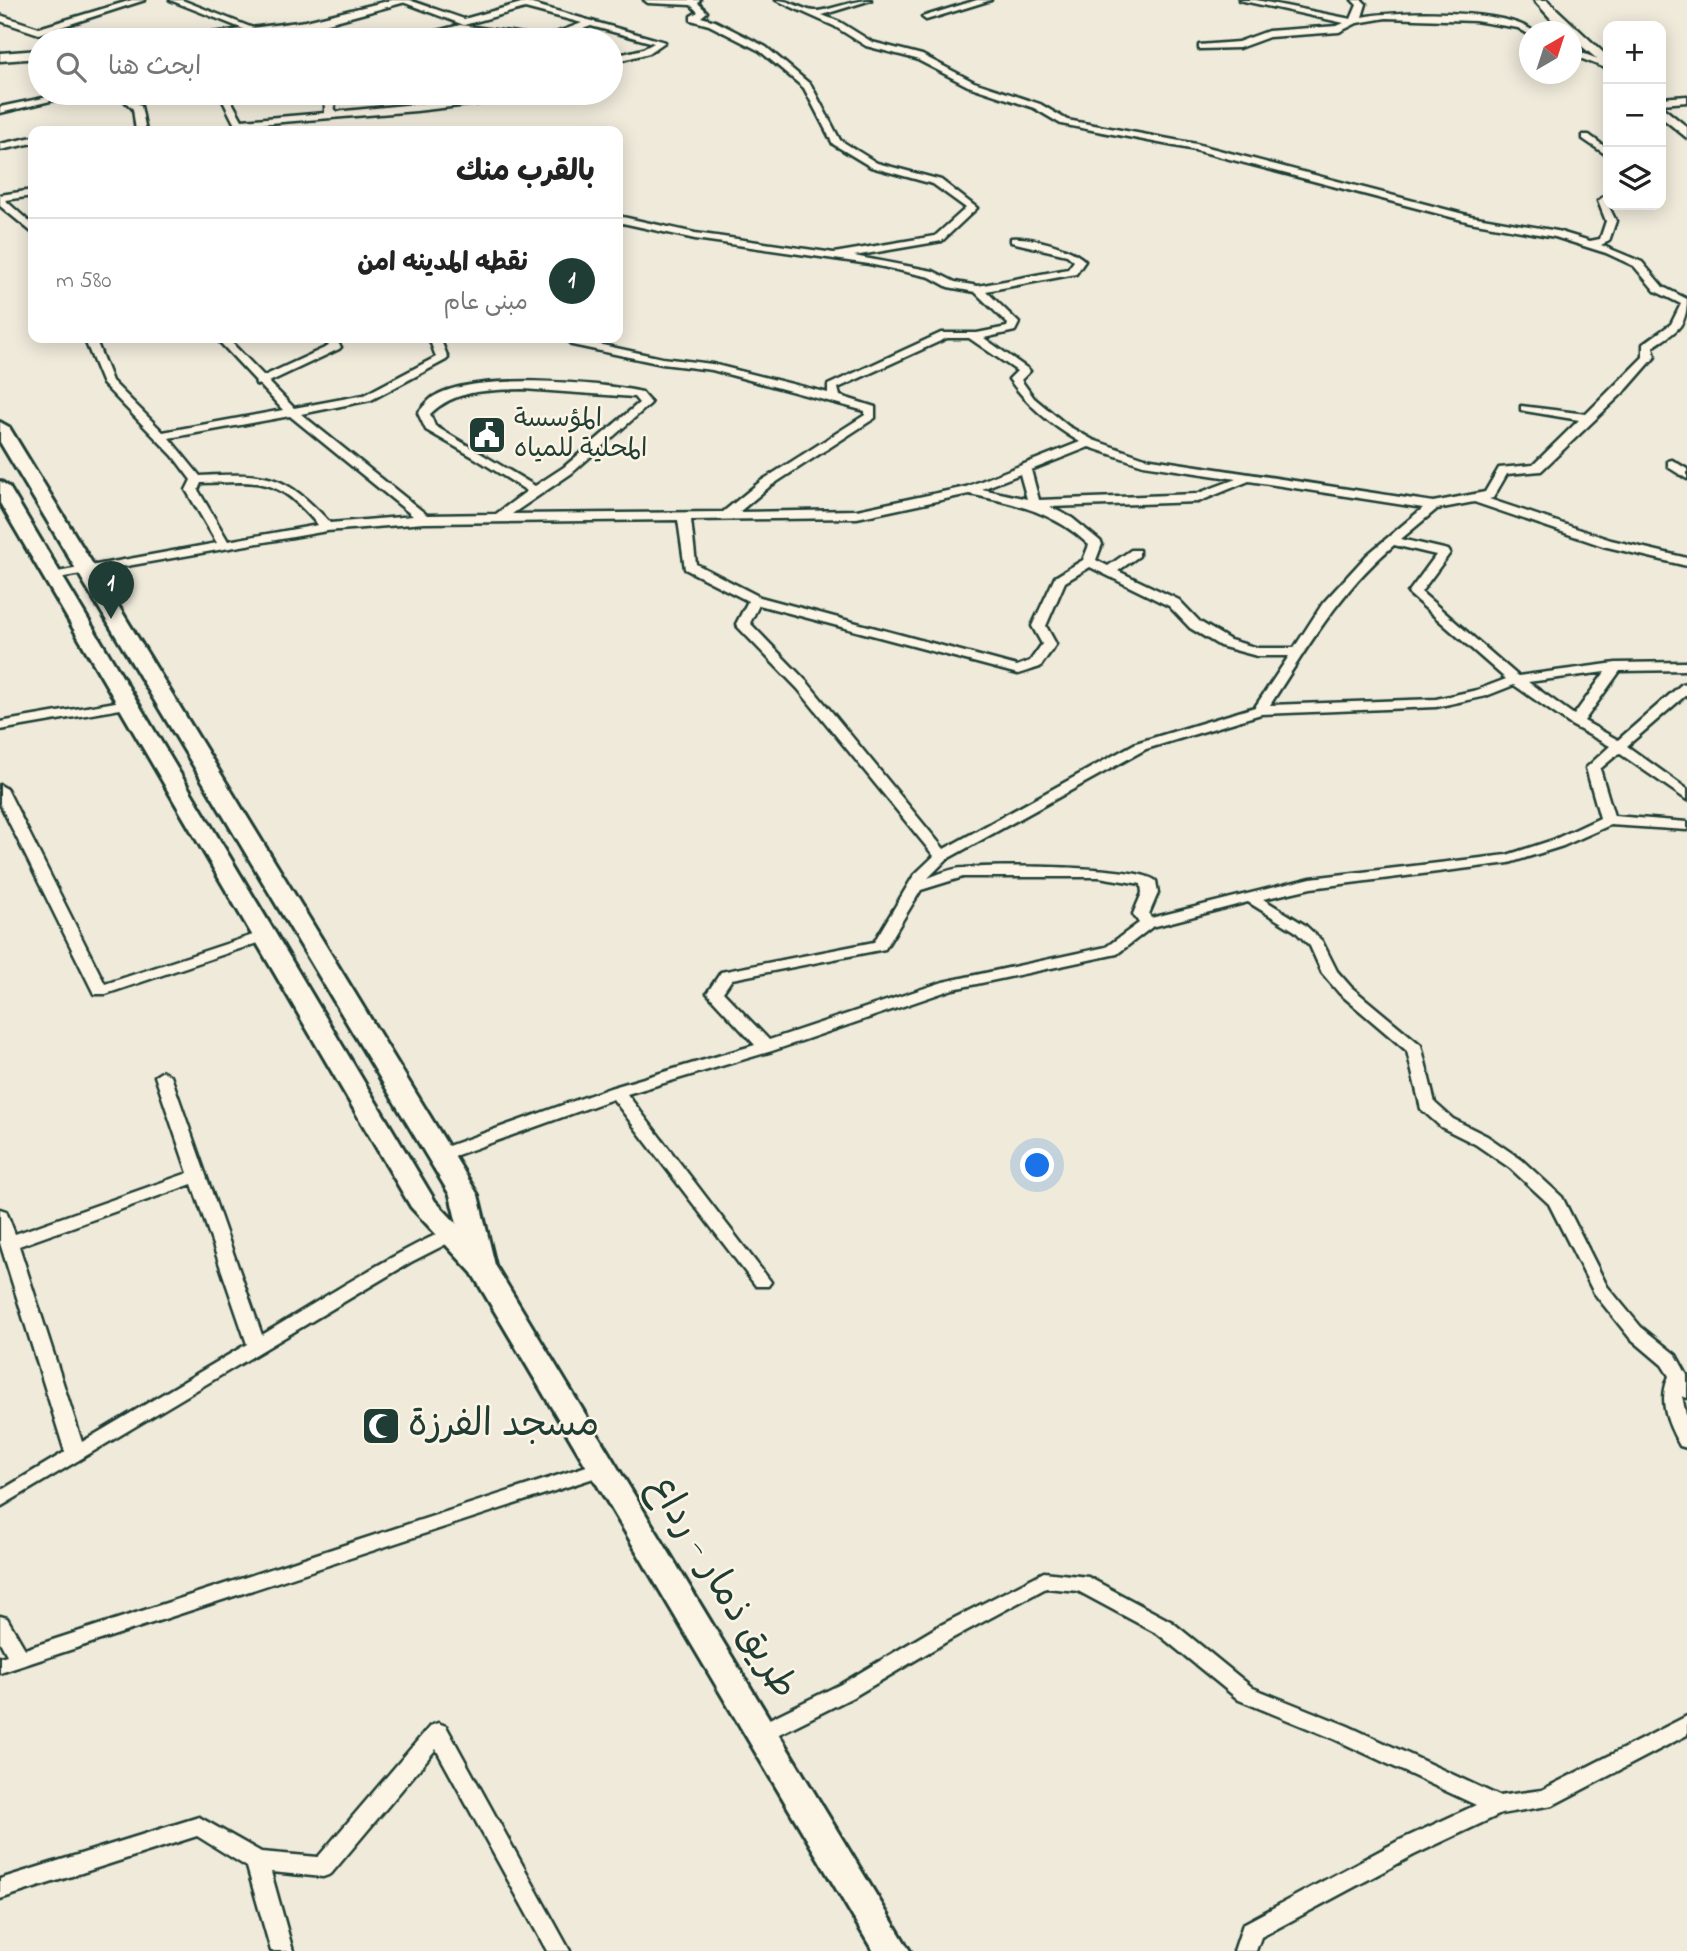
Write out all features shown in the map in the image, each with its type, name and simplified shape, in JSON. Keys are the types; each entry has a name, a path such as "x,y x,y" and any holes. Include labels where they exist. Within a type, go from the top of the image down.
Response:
{"main road":[{"path":"0,427 464,1195 461,1230"},
{"name":"طريق ذمار - رداع","path":"0,487 425,1207 461,1230 892,1951"},
{"path":"98,654 133,647"}],"street":[{"path":"49,28 141,0"},
{"path":"174,0 248,28"},
{"path":"286,28 405,1 464,22 542,0"},
{"path":"648,0 695,1 703,12 694,18 712,23 763,48 808,87 836,142 874,165 937,182 972,208 938,239 833,256"},
{"path":"780,0 814,14 869,44 919,57 971,84 1037,106 1065,122 1196,147 1433,210 1557,234 1591,244 1637,264 1659,289 1687,303 1676,326 1647,346 1649,357 1589,418 1569,432 1537,468 1503,471 1489,495 1433,506 1143,461 1089,443 1063,428 1030,400 1015,379 1024,371 975,337"},
{"path":"814,14 867,0"},
{"path":"960,0 972,5"},
{"path":"926,17 987,0"},
{"path":"1243,0 1357,20"},
{"path":"1356,0 1362,4 1357,20"},
{"path":"1540,0 1560,21"},
{"path":"525,5 608,28"},
{"path":"1202,47 1239,45 1268,34 1339,29 1357,20 1386,15 1475,18 1519,26"},
{"path":"0,18 30,28"},
{"path":"577,28 590,23"},
{"path":"623,32 661,43 623,58"},
{"path":"1582,42 1603,61"},
{"path":"0,57 28,55"},
{"path":"1582,56 1603,63"},
{"path":"1666,101 1687,99"},
{"path":"0,110 28,104"},
{"path":"134,105 138,108 140,126"},
{"path":"229,105 240,126"},
{"path":"330,105 330,116"},
{"path":"249,126 443,105"},
{"path":"1666,115 1687,134"},
{"path":"1586,137 1603,149"},
{"path":"0,147 28,141"},
{"path":"0,200 28,194"},
{"path":"0,200 28,225"},
{"path":"1591,244 1604,241 1611,221 1607,210"},
{"path":"623,220 695,236 933,274 952,285 978,289 1072,272 1080,261 1071,253 1015,240"},
{"path":"835,398 832,387 945,335 975,337 1012,329 1014,323 978,289"},
{"path":"92,343 107,382 160,436 197,480"},
{"path":"225,343 260,382 291,411 424,519"},
{"path":"260,382 335,347 332,343"},
{"path":"160,436 367,398 442,358 437,343"},
{"path":"576,343 662,361 712,367 871,409 871,416 765,484 727,515"},
{"path":"499,518 568,470 645,403 638,394 480,387 447,394 428,406 424,413 430,428 479,454 535,491"},
{"path":"1525,408 1589,418"},
{"path":"52,577 327,527 424,519 857,514 969,490 1089,443"},
{"path":"1672,464 1687,475"},
{"path":"1025,468 1034,504"},
{"path":"197,480 270,478 296,492 327,527"},
{"path":"1034,504 1198,498 1247,479"},
{"path":"197,480 192,490 225,545"},
{"path":"684,516 690,566 755,600 1018,670 1035,664 1049,644 1039,626 1060,580 1088,562 1096,544 1078,525 1034,504 969,490"},
{"path":"1476,498 1625,549 1687,562"},
{"path":"1260,710 1295,652 1328,606 1390,540 1433,506"},
{"path":"1390,540 1444,553 1415,593 1515,680 1576,722 1619,746 1687,796"},
{"path":"1108,571 1135,553"},
{"path":"1088,562 1174,603 1195,625 1225,643 1256,652 1295,652"},
{"path":"755,600 743,624 803,686 942,856"},
{"path":"766,1048 715,993 727,975 880,946 922,875 942,856 1141,746 1260,710 1436,703 1480,693 1515,680 1616,667 1687,666"},
{"path":"1576,722 1616,667"},
{"path":"1608,820 1593,768 1687,687"},
{"path":"0,726 127,704"},
{"path":"2,798 100,991 264,936"},
{"path":"440,1156 616,1092 766,1048 949,985 1111,951 1147,924 1311,883 1509,859 1558,843 1608,820 1687,826"},
{"path":"914,887 962,872 1099,873 1148,881 1150,893 1141,914 1147,924"},
{"path":"1250,897 1300,928 1317,944 1330,973 1345,990 1415,1049 1427,1105 1447,1123 1481,1140 1516,1164 1556,1201 1600,1289 1635,1332 1669,1360 1683,1384 1672,1388 1673,1413 1687,1441"},
{"path":"163,1076 257,1347"},
{"path":"616,1092 762,1282"},
{"path":"9,1243 198,1176"},
{"path":"0,1215 76,1455"},
{"path":"0,1500 257,1347 461,1230"},
{"path":"0,1624 10,1662 602,1468"},
{"path":"761,1733 848,1690 1017,1592 1044,1580 1081,1583 1165,1628 1246,1694 1340,1732 1498,1805"},
{"path":"1245,1951 1251,1931 1406,1848 1498,1805 1545,1799 1687,1725"},
{"path":"0,1889 199,1826 257,1861 323,1867 439,1732 559,1951"},
{"path":"257,1861 282,1951"}],"place":[{"name":"المؤسسة المحلية للمياه","path":"487,435"},
{"name":"نقطه المدينه امن","path":"111,619"},
{"name":"مسجد الفرزة","path":"381,1426"}]}
